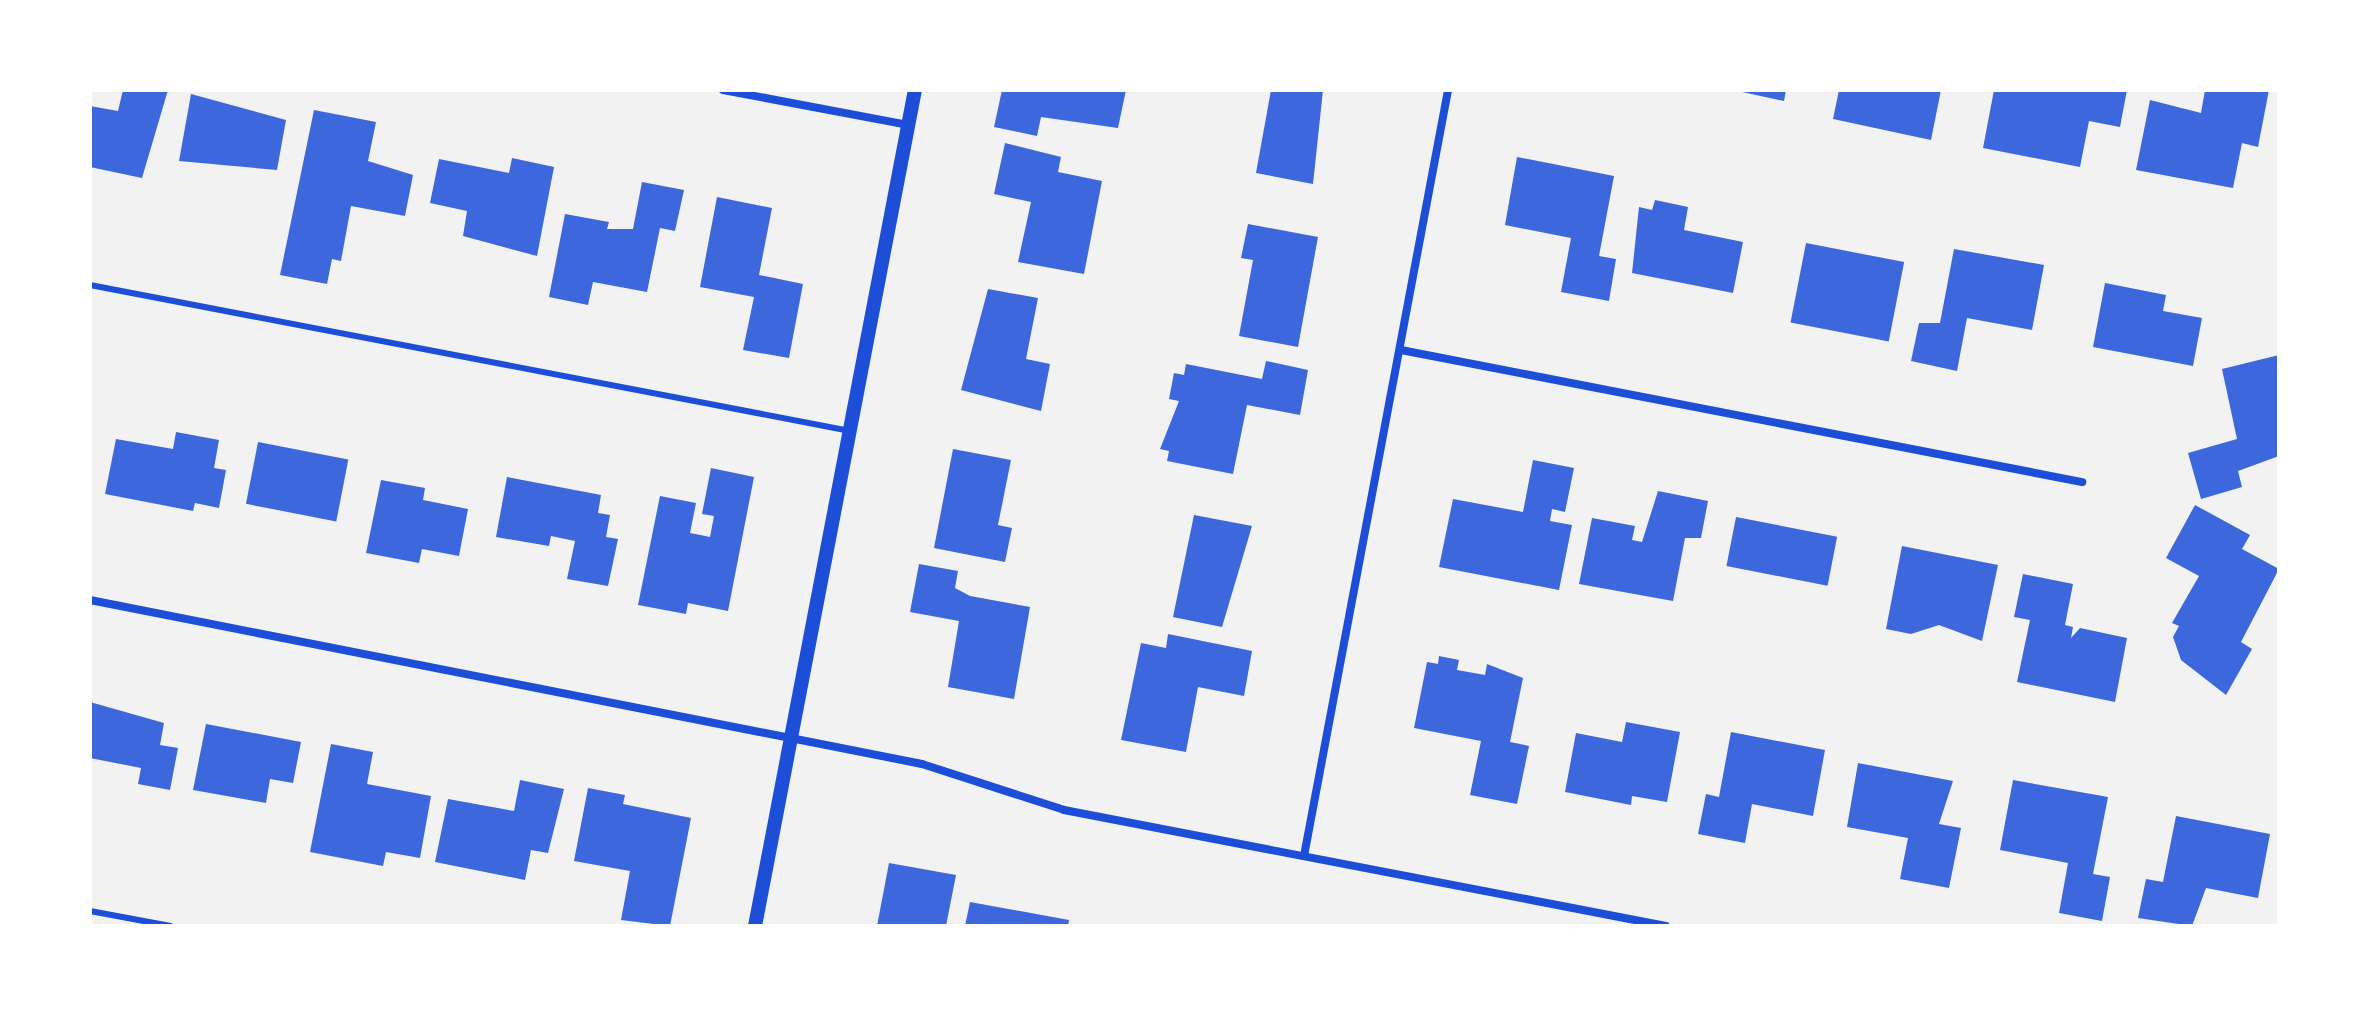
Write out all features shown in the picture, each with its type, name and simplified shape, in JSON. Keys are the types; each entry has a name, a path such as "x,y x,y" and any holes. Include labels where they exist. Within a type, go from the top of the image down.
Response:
{"street":[{"path":"723,90 908,125"},
{"path":"755,926 915,90"},
{"path":"1304,856 1448,90"},
{"path":"1401,350 2082,482"},
{"path":"90,600 922,764 1064,810 1666,926"}],"lane":[{"path":"90,285 850,431"},
{"path":"90,911 171,926"}],"building":[{"path":"123,90 168,90 142,178 90,167 90,106 118,111"},
{"path":"1002,90 1126,90 1118,128 1041,117 1037,136 994,127"},
{"path":"1271,90 1323,90 1313,184 1256,173"},
{"path":"1733,90 1786,90 1784,101"},
{"path":"1839,90 1941,90 1931,140 1833,119"},
{"path":"1994,90 2127,90 2120,127 2089,121 2080,167 1983,148"},
{"path":"2205,90 2269,90 2258,147 2242,143 2233,188 2136,170 2150,100 2201,113"},
{"path":"191,94 286,120 277,170 179,161"},
{"path":"314,110 376,122 368,161 413,175 405,216 351,206 341,261 332,259 327,284 280,275"},
{"path":"1005,143 1061,157 1058,172 1102,181 1084,274 1018,262 1031,202 994,194"},
{"path":"1517,157 1614,176 1599,256 1616,259 1609,301 1561,292 1571,238 1505,225"},
{"path":"512,158 554,167 537,256 463,236 467,211 430,203 439,159 509,173"},
{"path":"642,182 684,190 675,231 660,228 647,292 593,282 588,305 549,297 565,214 609,222 607,229 633,229"},
{"path":"717,197 772,208 759,275 803,284 789,358 743,350 754,297 700,287"},
{"path":"1655,200 1688,207 1684,230 1743,242 1733,293 1632,273 1639,207 1652,210"},
{"path":"1248,224 1318,237 1298,347 1239,336 1253,260 1241,258"},
{"path":"1806,243 1904,262 1889,342 1791,323"},
{"path":"1954,249 2044,265 2032,330 1967,318 1957,371 1911,361 1919,323 1940,323"},
{"path":"2105,283 2166,295 2163,311 2202,318 2193,366 2093,347"},
{"path":"988,289 1038,298 1026,359 1050,364 1041,411 961,390"},
{"path":"2279,355 2279,456 2238,471 2242,487 2201,499 2188,453 2237,439 2222,369"},
{"path":"1266,361 1308,370 1300,415 1247,405 1233,474 1167,461 1169,451 1160,449 1179,401 1169,399 1174,373 1184,375 1186,364 1262,379"},
{"path":"176,432 219,440 214,468 226,470 219,508 195,503 193,511 105,494 116,439 173,449"},
{"path":"258,442 348,460 336,521 246,504"},
{"path":"953,449 1011,460 998,525 1012,528 1005,562 934,548"},
{"path":"1533,460 1574,468 1565,512 1552,509 1550,521 1572,525 1559,590 1439,567 1453,499 1523,512"},
{"path":"711,468 754,477 728,611 688,603 686,614 638,605 660,496 696,503 690,533 710,537 714,516 702,514"},
{"path":"507,477 601,495 598,513 610,515 606,537 618,539 608,586 567,579 575,541 551,536 549,546 496,537"},
{"path":"381,480 425,488 423,500 468,509 459,556 422,549 419,563 366,553"},
{"path":"1658,491 1708,501 1701,538 1685,538 1673,601 1579,584 1592,518 1635,526 1632,540 1642,542"},
{"path":"2195,505 2250,535 2242,549 2279,569 2241,642 2252,649 2226,695 2181,660 2173,637 2179,626 2172,623 2199,576 2166,558"},
{"path":"1194,515 1252,526 1222,627 1173,617"},
{"path":"1736,517 1837,537 1828,586 1726,566"},
{"path":"1902,546 1998,565 1982,641 1939,625 1911,634 1886,629"},
{"path":"919,564 958,571 955,588 970,596 1030,607 1014,699 948,687 959,621 910,612"},
{"path":"2023,574 2073,584 2065,625 2073,627 2071,638 2080,628 2127,638 2115,702 2017,682 2030,620 2014,617"},
{"path":"1168,634 1252,651 1244,696 1198,687 1186,752 1121,740 1141,643 1166,648"},
{"path":"1439,656 1459,660 1457,670 1485,675 1487,664 1523,678 1510,742 1529,746 1517,804 1470,795 1481,741 1414,728 1427,662 1438,664"},
{"path":"90,702 164,723 160,745 178,748 170,790 138,784 141,768 90,758"},
{"path":"1626,722 1680,732 1667,802 1632,796 1631,805 1565,792 1576,733 1622,742"},
{"path":"206,724 301,742 293,783 270,779 266,803 193,790"},
{"path":"1731,732 1825,750 1813,816 1752,804 1745,843 1698,834 1706,794 1719,797"},
{"path":"331,744 373,752 367,784 431,796 420,858 386,852 383,866 310,852"},
{"path":"1858,763 1953,781 1939,824 1961,828 1949,888 1900,879 1908,838 1847,827"},
{"path":"520,780 564,789 548,853 531,850 525,880 435,862 448,799 514,811"},
{"path":"2013,780 2108,797 2093,874 2110,877 2102,921 2059,913 2068,863 2000,850"},
{"path":"588,788 625,795 623,804 691,818 670,926 621,920 630,871 574,861"},
{"path":"2176,816 2270,834 2258,898 2206,888 2192,926 2138,918 2146,879 2163,882"},
{"path":"889,863 956,875 946,926 877,926"},
{"path":"970,902 1069,920 1068,926 965,926"}]}
